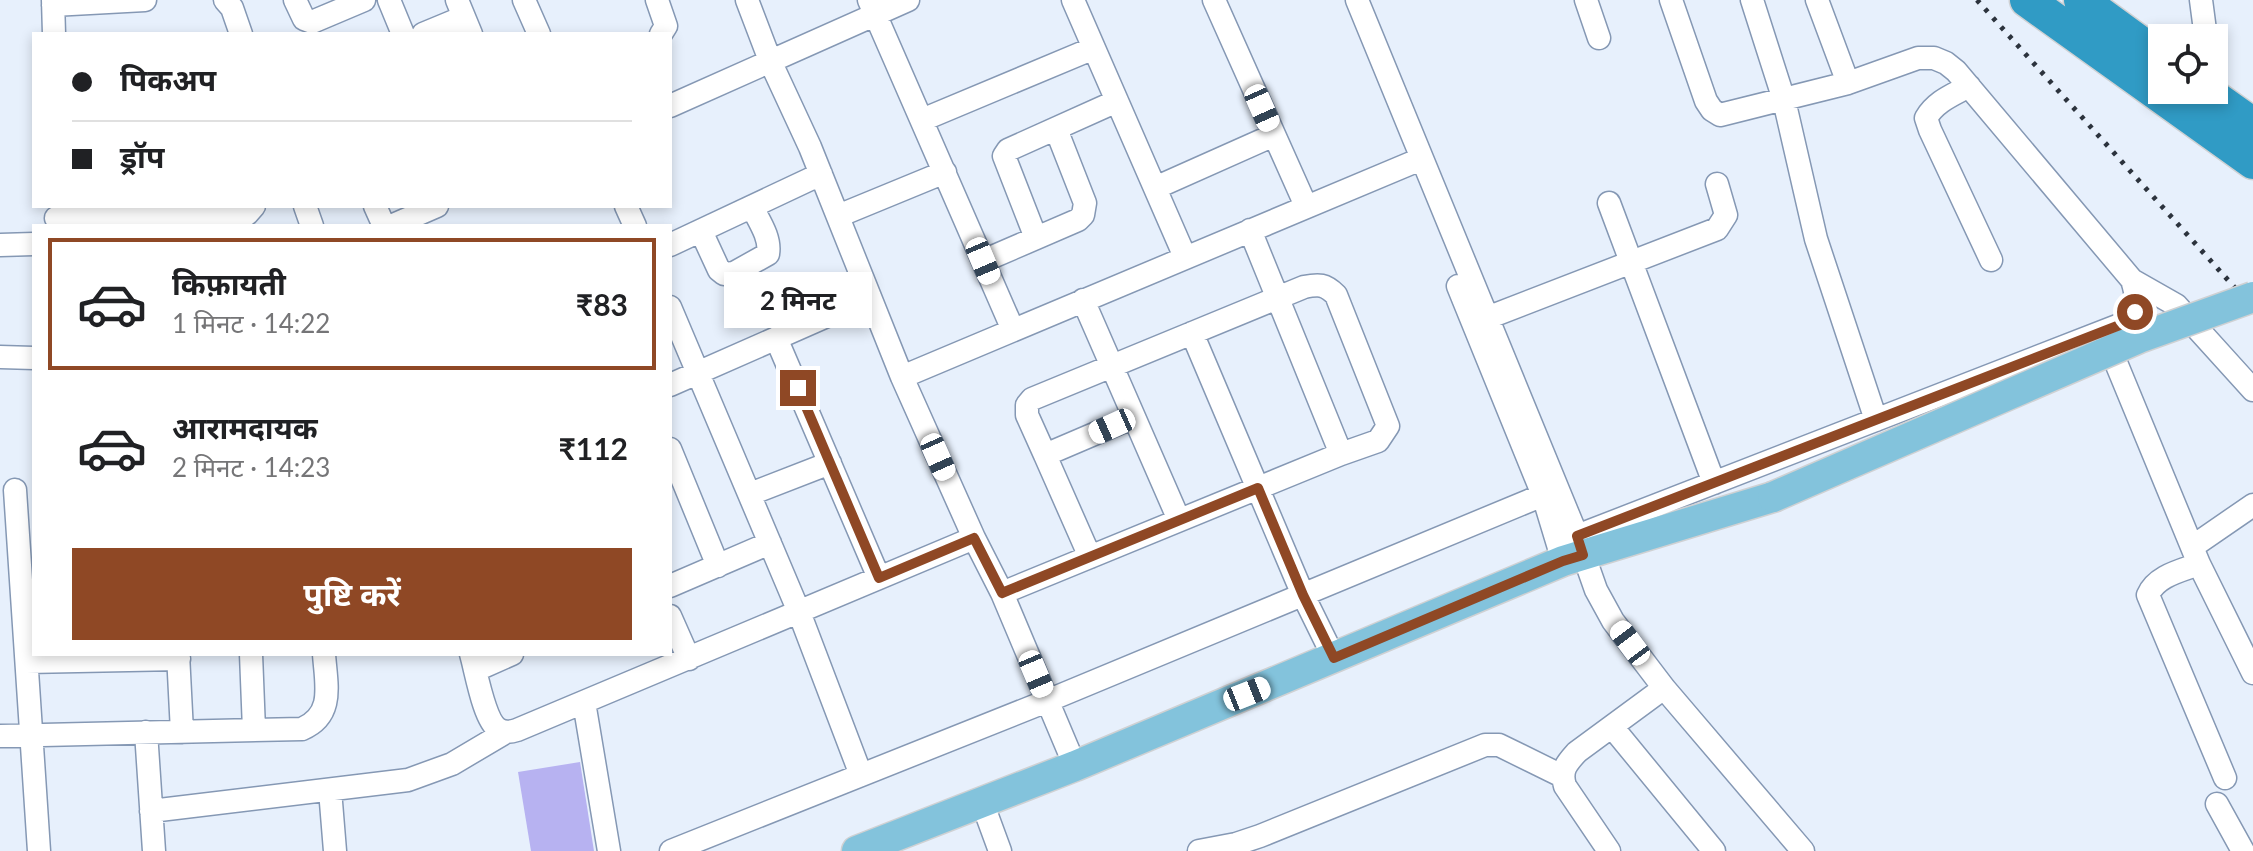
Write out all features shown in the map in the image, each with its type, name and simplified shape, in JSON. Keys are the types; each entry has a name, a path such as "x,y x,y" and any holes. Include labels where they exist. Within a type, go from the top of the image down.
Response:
{"highway":[{"path":"2027,0 2253,162"},
{"path":"2081,0 2148,49"},
{"path":"2224,104 2253,125"}],"main road":[{"path":"857,851 1075,766 1334,658 1575,551 1773,497 2139,338 2253,297"}],"street":[{"path":"54,32 53,2 145,0"},
{"path":"225,0 232,8 240,32"},
{"path":"295,0 304,19 312,22 364,0"},
{"path":"389,0 402,32"},
{"path":"524,0 538,32"},
{"path":"657,0 666,26 662,32"},
{"path":"747,0 902,377 1002,593 1075,766"},
{"path":"672,105 771,63 872,7 908,0"},
{"path":"1073,0 1185,257"},
{"path":"1214,0 1306,206"},
{"path":"1344,0 1416,162 1575,551"},
{"path":"1357,0 1416,162"},
{"path":"1586,0 1599,38"},
{"path":"1671,0 1706,101 1720,115 1848,83 1918,58 1934,58 1946,63 1969,86 2132,280 2176,305 2253,390"},
{"path":"1752,0 1784,100 1816,239 1876,420"},
{"path":"1817,0 1848,83"},
{"path":"2201,0 2204,24"},
{"path":"872,7 1013,330"},
{"path":"428,32 464,17"},
{"path":"922,120 1094,48"},
{"path":"1969,86 1940,101 1926,118 1991,260"},
{"path":"1036,238 1004,156 1008,150 1117,101"},
{"path":"983,261 1078,220 1086,210 1056,129"},
{"path":"1155,188 1274,135"},
{"path":"902,377 1416,162"},
{"path":"838,216 945,172"},
{"path":"672,244 821,174"},
{"path":"1480,320 1717,229 1726,215 1717,184"},
{"path":"1609,203 1714,483"},
{"path":"701,231 719,270 724,274 734,273 768,254 767,238 752,207"},
{"path":"56,217 194,211 247,214 252,208"},
{"path":"396,224 432,208"},
{"path":"1250,230 1341,454"},
{"path":"0,245 32,244"},
{"path":"1575,551 1714,483 2125,323 2135,312 2137,297 2132,280"},
{"path":"1002,593 1378,441 1388,426 1381,403 1336,295 1328,287 1318,284 1304,287 1032,399 1027,405 1027,415 1090,557"},
{"path":"672,384 870,297"},
{"path":"1083,300 1179,520"},
{"path":"672,312 799,612 861,775"},
{"path":"1480,320 1543,495 1613,621 1664,688 1803,851"},
{"path":"2103,332 2195,555 2253,673"},
{"path":"1192,333 1303,595 1334,658"},
{"path":"776,338 879,578"},
{"path":"0,357 32,358"},
{"path":"1045,455 1134,417"},
{"path":"672,454 718,566"},
{"path":"750,494 830,463"},
{"path":"16,490 39,851"},
{"path":"671,851 1047,701 1543,495"},
{"path":"2225,778 2148,595 2152,586 2195,555 2253,505"},
{"path":"151,811 428,775 506,732 689,659 974,538"},
{"path":"672,585 770,543"},
{"path":"672,621 689,659"},
{"path":"27,662 178,656 182,732"},
{"path":"251,656 254,730"},
{"path":"0,736 302,729 315,724 327,700 324,656"},
{"path":"502,656 473,662 489,717 496,729 506,732"},
{"path":"1609,851 1565,786 1562,776 1565,765 1577,752 1664,688"},
{"path":"584,702 609,851"},
{"path":"1613,728 1714,851"},
{"path":"146,732 154,851"},
{"path":"1199,851 1260,836 1485,745 1499,745 1562,776"},
{"path":"330,790 335,851"},
{"path":"982,802 1000,851"},
{"path":"2217,804 2243,851"}],"building":[{"path":"580,762 594,851 531,851 518,772"}],"railway":[{"path":"1977,0 2253,308"}],"route":[{"path":"798,388 879,578 974,538 1002,593 1258,488 1303,595 1334,658 1583,555 1577,536 2125,323 2135,312"}]}
